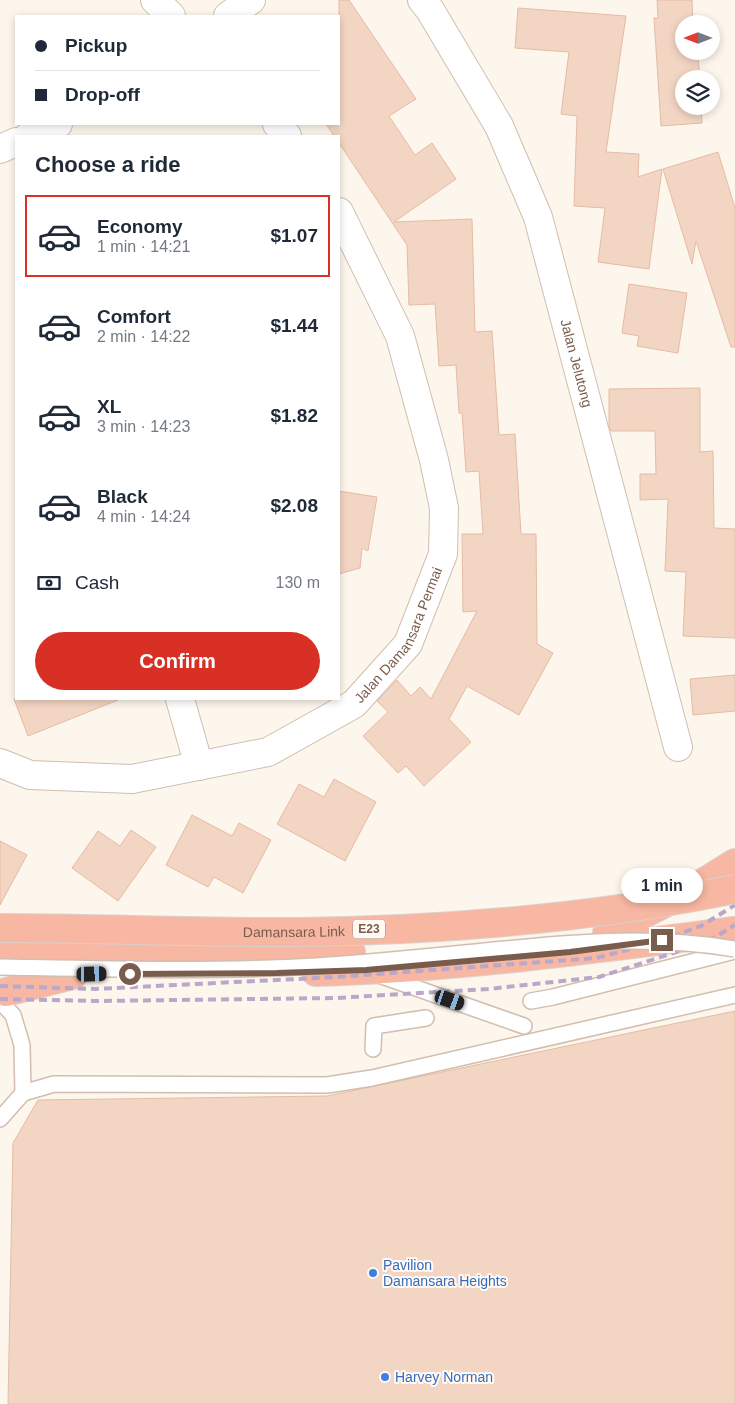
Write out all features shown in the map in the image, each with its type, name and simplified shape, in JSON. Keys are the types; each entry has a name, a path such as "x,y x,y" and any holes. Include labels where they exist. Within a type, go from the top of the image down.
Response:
{"highway":[{"path":"607,933 698,886 735,863"},
{"name":"Damansara Link","path":"0,928 299,932 500,923 620,910 735,889"},
{"name":"Damansara Link","path":"0,952 337,953 454,946 607,933 735,914"},
{"path":"1,986 73,975 366,970 570,952 735,931"}],"street":[{"path":"155,0 170,15"},
{"path":"229,15 251,0"},
{"name":"Jalan Jelutong","path":"422,0 430,10 499,126 538,217 678,747"},
{"path":"31,135 56,125"},
{"path":"278,125 286,135"},
{"path":"0,149 15,142"},
{"name":"Jalan Damansara Permai","path":"0,763 30,775 132,779 268,752 354,704 408,644 443,554 444,508 434,460 400,336 340,214"},
{"path":"180,700 198,766"}],"lane":[{"path":"22,1093 22,1045 16,1023 1,986 191,970 317,966 566,943 641,941 719,946 735,950"},
{"path":"530,1001 562,995 735,950"},
{"path":"366,970 524,1026"},
{"path":"0,1119 22,1093 54,1084 327,1085 382,1076 735,995"},
{"path":"373,1049 374,1026 426,1018"}],"building":[{"path":"339,0 349,0 416,99 389,116 415,155 432,143 456,179 394,222 472,219 475,332 492,331 499,435 515,434 521,534 536,534 537,644 553,653 519,715 467,686 449,719 471,742 424,786 406,766 398,773 363,736 388,712 377,701 397,680 411,696 420,687 431,699 477,611 463,612 462,534 483,534 479,471 466,472 462,413 459,413 456,365 439,366 435,304 409,305 407,245 340,144 340,135 333,135 327,125 340,125"},
{"path":"657,0 692,0 693,15 675,15 675,60 698,60 699,70 675,70 675,115 702,115 702,123 661,126 654,18 658,18"},
{"path":"518,8 626,16 606,152 639,154 638,177 662,169 649,269 598,262 605,208 574,206 577,116 561,114 569,52 515,48"},
{"path":"718,152 735,208 735,347 731,347 696,241 692,264 663,169"},
{"path":"629,284 687,293 678,353 637,346 639,336 622,333"},
{"path":"700,388 700,452 713,451 714,528 735,529 735,638 683,636 686,572 665,571 668,499 640,500 640,474 656,474 655,431 611,431 609,426 609,389"},
{"path":"340,491 377,497 368,551 362,548 360,568 340,574"},
{"path":"735,675 735,711 693,715 690,679"},
{"path":"14,699 118,700 28,736"},
{"path":"334,779 376,802 345,861 277,824 299,784 324,797"},
{"path":"192,815 232,836 239,823 271,840 243,893 214,877 208,887 166,865"},
{"path":"131,830 156,847 118,901 72,868 98,831 120,846"},
{"path":"0,841 27,855 0,905"},
{"name":"Pavilion Damansara Heights","path":"735,1011 735,1404 8,1404 13,1143 38,1100 327,1096"}],"railway":[{"path":"0,986 95,989 337,977 596,958 651,944 701,926 735,905"},
{"path":"0,999 97,1001 336,998 488,989 599,977 707,942 735,925"}],"place":[{"name":"Pavilion Damansara Heights","path":"373,1273"},
{"name":"Harvey Norman","path":"385,1377"}],"route":[{"path":"130,974 366,970 570,952 662,940"}]}
